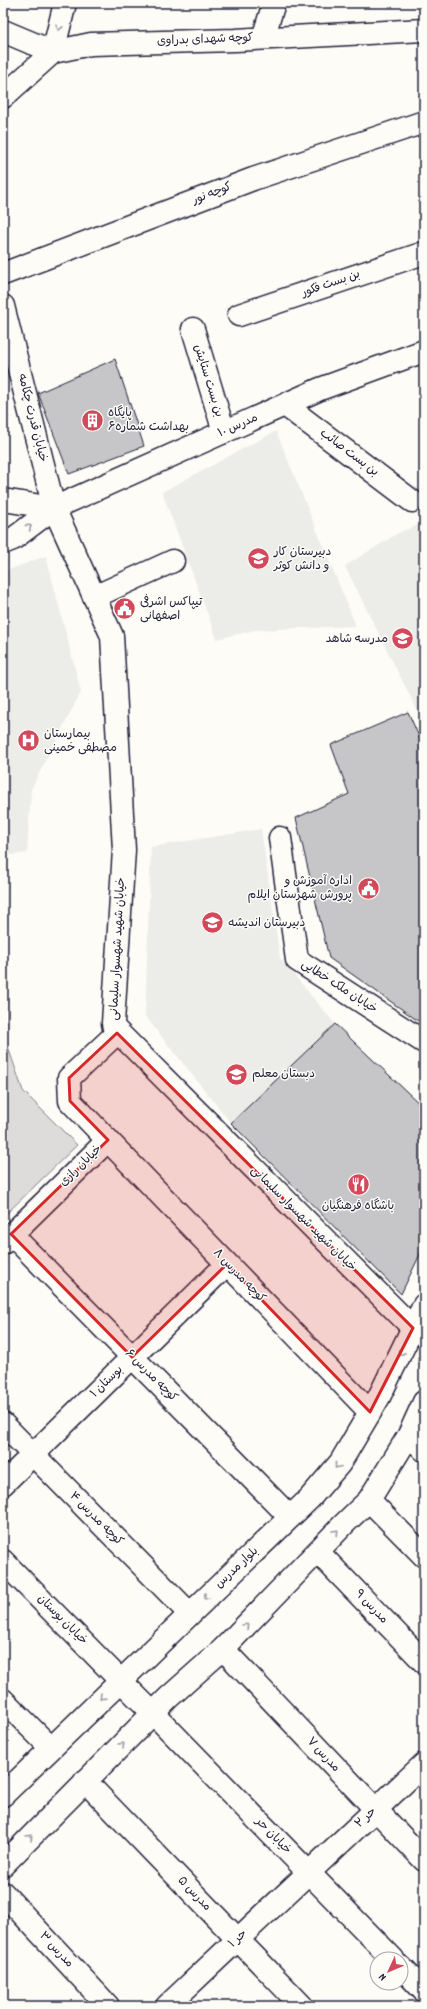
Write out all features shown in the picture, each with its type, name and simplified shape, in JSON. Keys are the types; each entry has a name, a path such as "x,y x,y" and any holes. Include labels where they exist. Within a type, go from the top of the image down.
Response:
{"street":[{"path":"3,97 53,52 65,3"},
{"path":"263,38 274,3"},
{"name":"کوچه شهدای بدراوی","path":"53,52 91,44 263,38 424,30"},
{"path":"3,31 53,52"},
{"name":"کوچه نور","path":"3,274 254,179 424,122"},
{"name":"بن بست فکور","path":"239,315 424,253"},
{"name":"خیابان قدرت چکامه","path":"3,306 54,508"},
{"name":"بن بست ستایش","path":"193,330 224,432"},
{"name":"مدرس ۱۰","path":"3,544 13,539 54,508 320,389 424,351"},
{"name":"بن بست صائب","path":"285,405 412,501"},
{"path":"3,500 54,508"},
{"name":"خیابان شهید شهسوار سلیمانی","path":"54,508 112,636 124,850 113,1023 117,1033 413,1328"},
{"path":"94,596 173,561"},
{"name":"خیابان ملک خطایی","path":"280,838 297,960 424,1042"},
{"name":"خیابان رازی","path":"7,1239 108,1140 70,1101 69,1078 117,1033"},
{"name":"کوچه مدرس ۸","path":"108,1140 370,1412"},
{"name":"کوچه مدرس ۶","path":"7,1239 132,1357 290,1517"},
{"name":"بوستان ۱","path":"3,1484 227,1264"},
{"name":"بلوار مدرس","path":"3,1795 290,1517 340,1463 370,1412 424,1305"},
{"path":"3,1865 153,1713 223,1649 369,1500 417,1443 424,1402"},
{"name":"کوچه مدرس ۴","path":"3,1424 189,1614"},
{"path":"369,1500 424,1556"},
{"name":"مدرس ۹","path":"318,1552 424,1662"},
{"name":"خیابان بوستان","path":"3,1561 153,1713"},
{"name":"مدرس ۷","path":"223,1649 424,1860"},
{"path":"3,1700 50,1748"},
{"name":"خیابان حر","path":"153,1713 385,1951"},
{"name":"حر ۲","path":"309,1872 424,1764"},
{"name":"مدرس ۵","path":"85,1782 302,2006"},
{"name":"حر ۱","path":"167,2006 309,1872"},
{"name":"مدرس ۳","path":"3,1893 108,2006"},
{"path":"409,1975 424,1991"}],"highlighted area":[{"path":"117,1033 413,1328 370,1412 227,1264 132,1357 11,1234 108,1140 70,1101 69,1078"}],"shaded area":[{"name":"دبیرستان کار و دانش کوثر","path":"276,431 356,626 255,630 217,639 162,492"},
{"name":"مدرسه شاهد","path":"424,523 424,711 419,714 345,566 400,532"},
{"name":"بیمارستان مصطفی خمینی","path":"46,556 81,692 31,789 27,853 3,856 3,572"},
{"path":"261,829 280,958 335,1024 231,1123 145,1016 151,847"},
{"path":"3,873 5,873 7,1044 23,1091 77,1145 3,1217"}],"building":[{"name":"پایگاه بهداشت شماره۶","path":"115,359 144,446 69,474 38,393"},
{"name":"اداره آموزش و پرورش شهرستان ایلام","path":"408,712 424,748 424,1025 329,958 296,818 349,794 331,745"},
{"name":"باشگاه فرهنگیان","path":"335,1024 424,1108 424,1246 401,1294 231,1123"}],"place":[{"name":"پایگاه بهداشت شماره۶","path":"92,420"},
{"name":"دبیرستان کار و دانش کوثر","path":"258,559"},
{"name":"تیپاکس اشرفی اصفهانی","path":"124,609"},
{"name":"مدرسه شاهد","path":"403,639"},
{"name":"بیمارستان مصطفی خمینی","path":"29,741"},
{"name":"اداره آموزش و پرورش شهرستان ایلام","path":"368,888"},
{"name":"دبیرستان اندیشه","path":"212,923"},
{"name":"دبستان معلم","path":"237,1074"},
{"name":"باشگاه فرهنگیان","path":"358,1185"}]}
